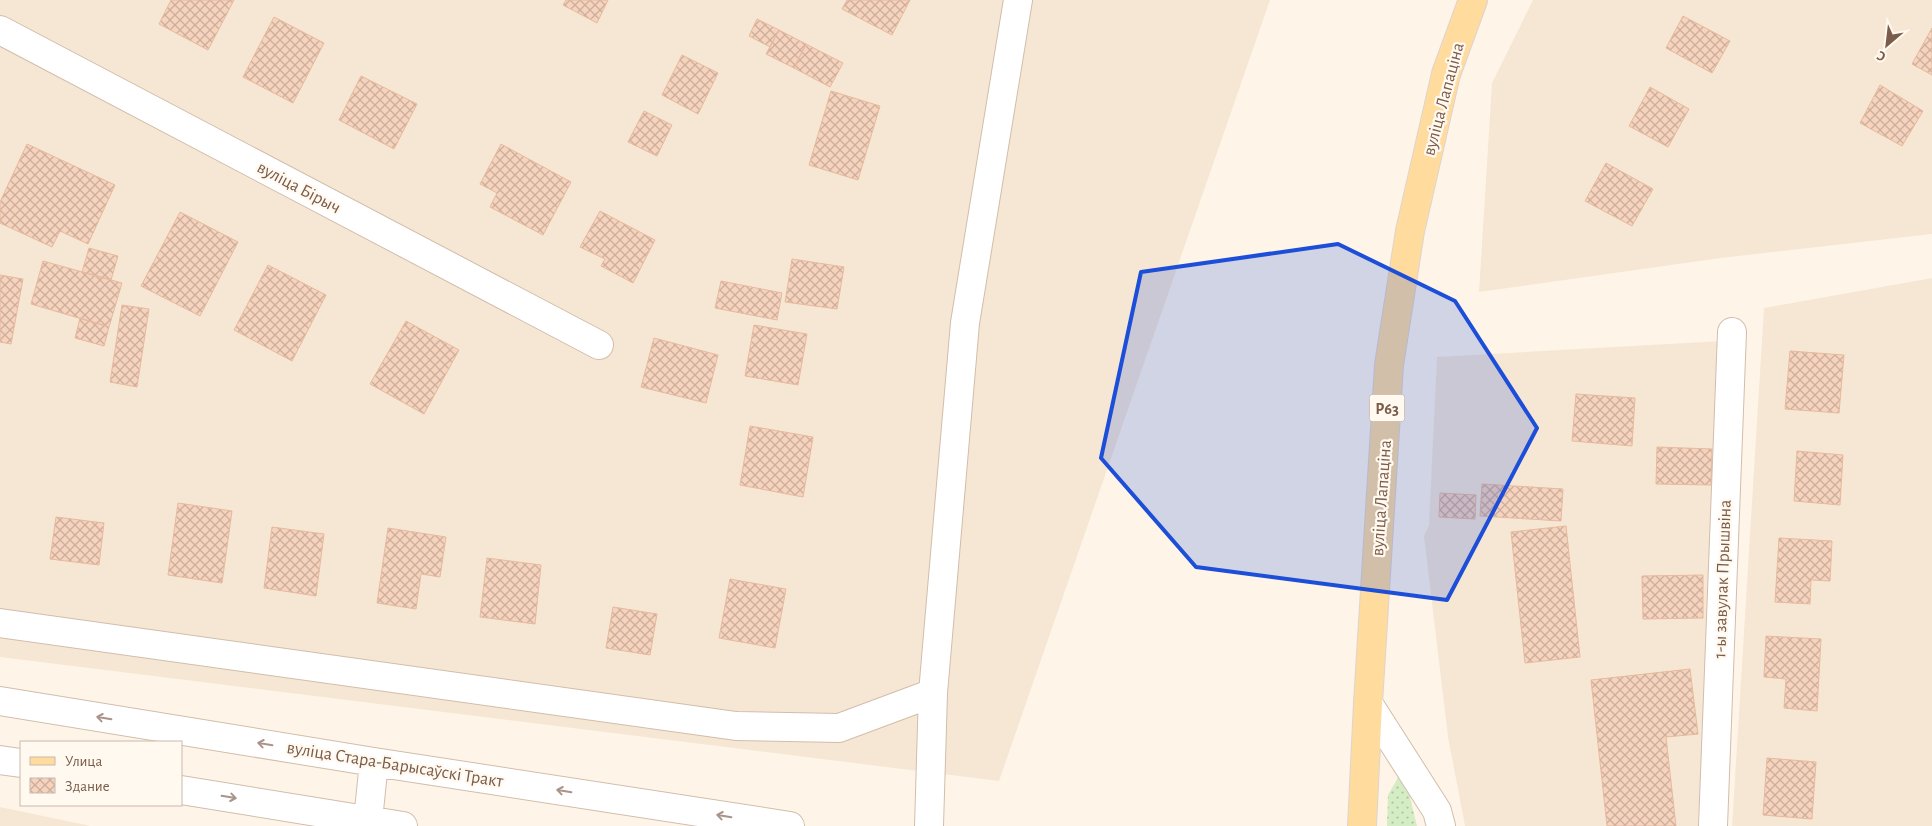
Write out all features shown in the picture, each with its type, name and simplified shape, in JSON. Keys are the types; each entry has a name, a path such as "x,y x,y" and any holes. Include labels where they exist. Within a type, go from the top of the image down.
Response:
{"main road":[{"name":"вуліца Лапаціна","path":"1362,826 1390,365 1410,231 1446,74 1473,0"}],"street":[{"path":"929,826 933,693 965,323 1018,0"},
{"name":"вуліца Бірыч","path":"1,33 599,344"},
{"name":"1-ы завулак Прышвіна","path":"1712,826 1732,332"},
{"path":"0,623 736,726 839,728 933,693"},
{"name":"вуліца Стара-Барысаўскі Тракт","path":"0,701 374,762 790,826"},
{"path":"1368,703 1437,811 1441,826"},
{"path":"0,760 20,763"},
{"path":"362,823 374,762"},
{"path":"182,790 362,823 403,826"}],"highlighted area":[{"path":"1338,244 1455,301 1537,428 1447,600 1196,567 1101,458 1141,272"}],"shaded area":[{"path":"0,0 1270,0 999,781 0,657"},
{"path":"1533,0 1932,0 1932,234 1721,258 1479,292 1492,83"},
{"path":"1932,278 1932,826 1732,826 1764,308"},
{"path":"1722,341 1698,826 1465,826 1448,737 1424,536 1429,525 1437,357"},
{"path":"0,807 91,826 0,826"}],"green space":[{"path":"1399,776 1409,793 1417,826 1387,826 1388,795"}],"building":[{"path":"171,0 234,0 208,50 159,24"},
{"path":"566,0 608,0 597,23 563,5"},
{"path":"847,0 910,0 892,35 842,9"},
{"path":"1683,16 1730,41 1712,73 1666,48"},
{"path":"274,17 324,43 293,103 243,77"},
{"path":"757,19 779,30 770,47 749,36"},
{"path":"1932,28 1932,75 1912,64"},
{"path":"779,30 806,44 794,68 766,54"},
{"path":"806,44 843,63 830,87 794,68"},
{"path":"682,55 718,73 698,114 662,95"},
{"path":"361,76 417,104 394,149 339,120"},
{"path":"1880,85 1923,111 1902,146 1860,123"},
{"path":"1650,87 1689,109 1668,147 1629,126"},
{"path":"831,91 880,106 858,180 809,165"},
{"path":"644,111 672,125 657,156 628,142"},
{"path":"27,144 115,185 88,244 60,231 52,247 0,223 0,202"},
{"path":"501,144 571,182 543,235 490,207 497,193 480,184"},
{"path":"1606,163 1653,189 1632,226 1585,201"},
{"path":"600,211 655,240 633,283 601,266 605,259 580,247"},
{"path":"180,212 238,242 200,316 141,286"},
{"path":"89,248 118,256 111,280 82,272"},
{"path":"792,259 844,267 837,309 785,302"},
{"path":"43,261 122,283 109,327 31,304"},
{"path":"268,265 326,295 292,361 234,330"},
{"path":"0,275 23,279 11,344 0,342"},
{"path":"721,281 782,293 777,320 715,308"},
{"path":"122,305 149,309 137,387 110,382"},
{"path":"80,318 109,327 104,346 75,338"},
{"path":"406,321 459,350 424,414 370,384"},
{"path":"754,325 807,334 798,385 745,376"},
{"path":"654,338 718,355 706,403 641,387"},
{"path":"1790,351 1844,355 1839,413 1785,409"},
{"path":"1576,394 1635,398 1632,446 1572,441"},
{"path":"750,426 813,437 803,497 740,485"},
{"path":"1657,447 1712,449 1711,485 1656,484"},
{"path":"1797,451 1843,455 1840,505 1794,501"},
{"path":"1482,484 1563,489 1561,521 1480,516"},
{"path":"1440,493 1476,495 1475,519 1439,517"},
{"path":"178,503 232,511 222,583 168,575"},
{"path":"56,517 104,523 99,565 50,559"},
{"path":"1566,526 1580,657 1525,663 1511,532"},
{"path":"272,527 324,534 316,596 264,588"},
{"path":"388,528 446,537 440,577 421,574 416,609 377,603"},
{"path":"1779,538 1832,541 1830,581 1811,580 1810,604 1775,602"},
{"path":"487,558 541,565 535,624 480,617"},
{"path":"1703,575 1703,618 1643,619 1642,576"},
{"path":"730,579 786,589 775,648 719,638"},
{"path":"613,607 657,614 650,655 606,648"},
{"path":"1766,636 1821,639 1817,711 1784,708 1786,679 1764,677"},
{"path":"1690,669 1698,734 1666,737 1676,826 1607,826 1591,680"},
{"path":"1767,758 1816,762 1812,819 1763,815"}]}
